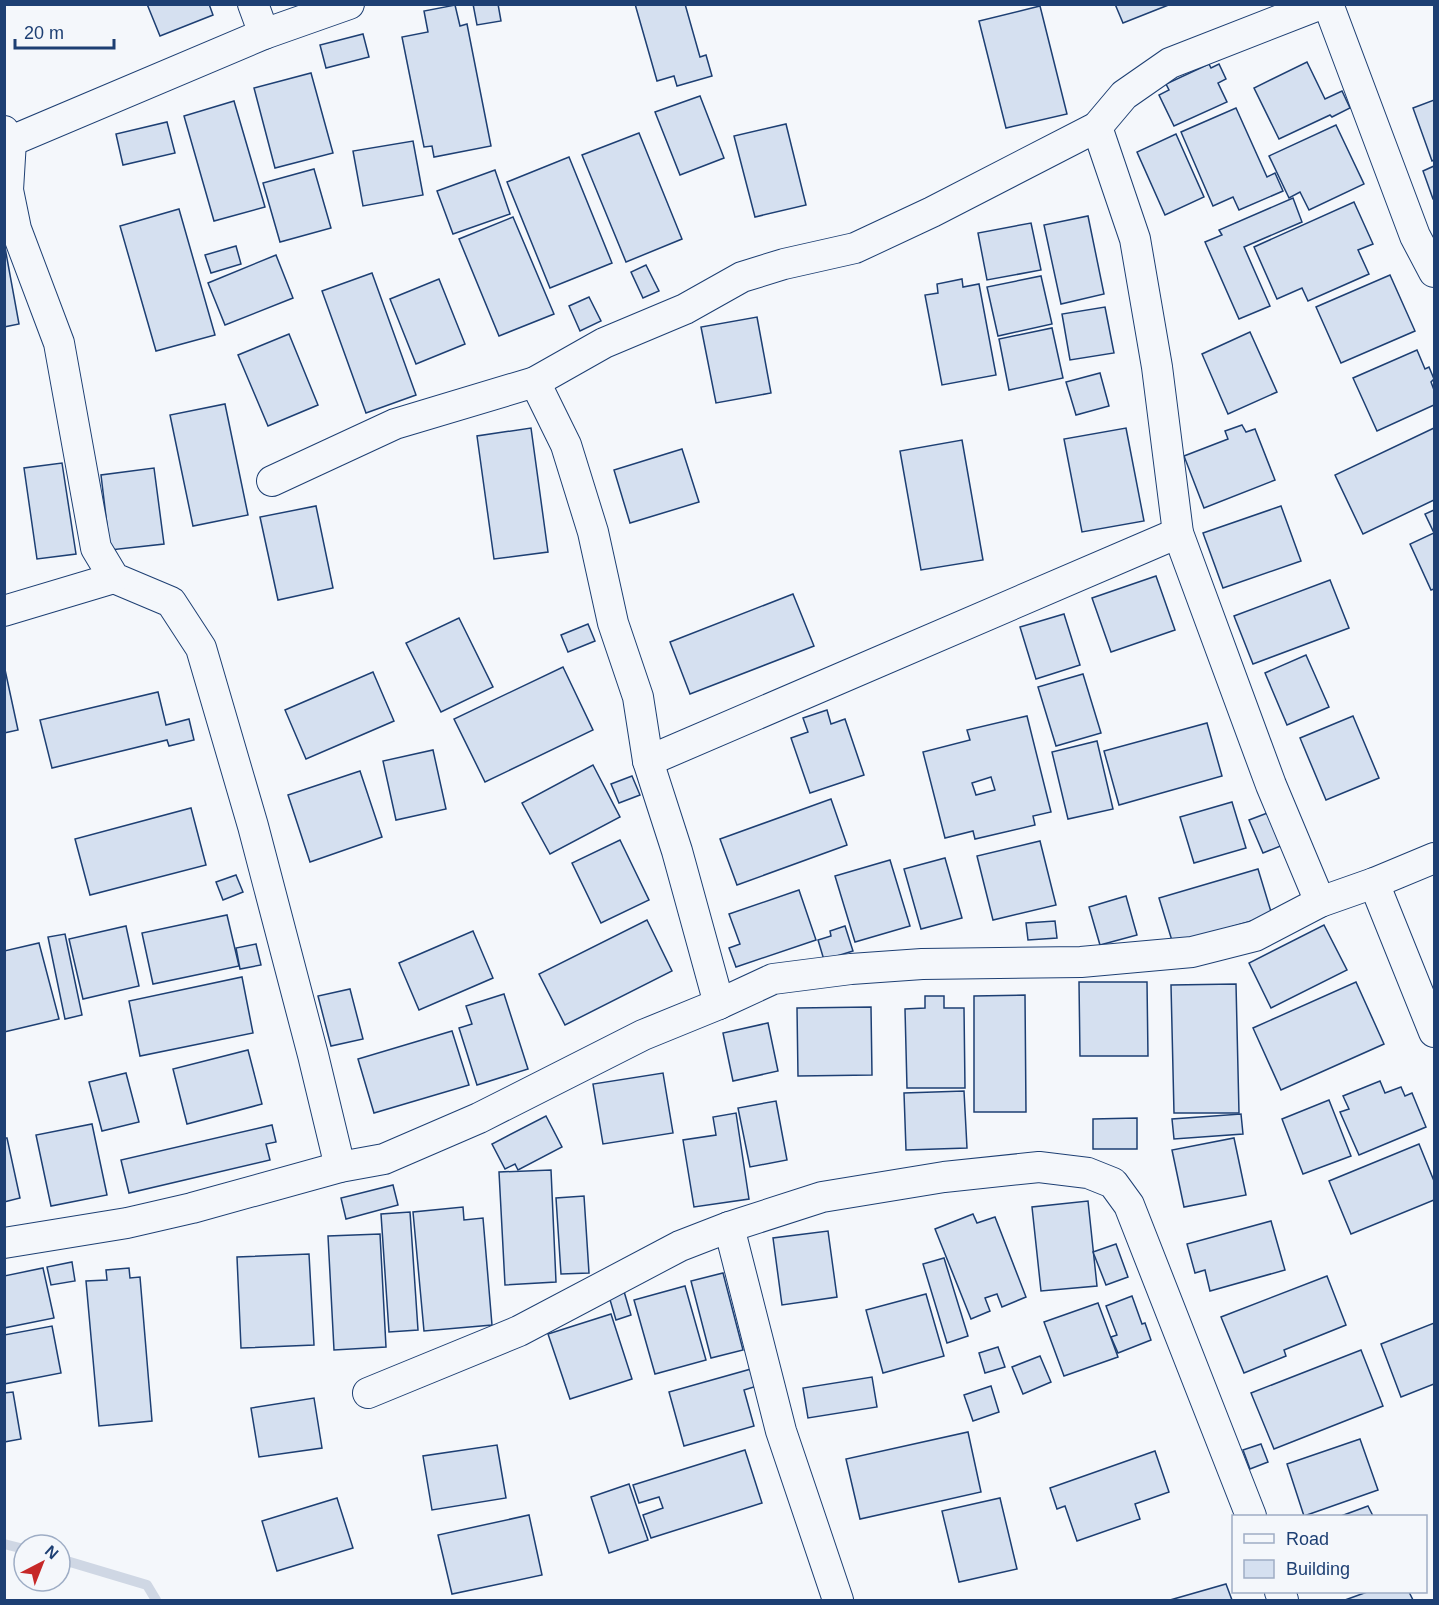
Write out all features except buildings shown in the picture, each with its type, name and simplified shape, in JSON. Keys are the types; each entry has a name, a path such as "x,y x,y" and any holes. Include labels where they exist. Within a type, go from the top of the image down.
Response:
{"street":[{"path":"253,4 264,34"},
{"path":"340,1167 253,826 201,648 171,602 114,578 96,548 59,343 16,229 8,190 7,139 264,34 349,4"},
{"path":"272,481 395,424 535,382 604,344 685,309 742,277 784,264 855,248 932,212 1097,127 1124,95 1170,63 1321,4"},
{"path":"1328,4 1415,236 1434,272"},
{"path":"1097,127 1135,239 1157,368 1178,533 1268,775 1320,902"},
{"path":"535,382 566,445 592,532 613,623 638,697 648,761 677,850 719,1004"},
{"path":"648,761 1178,533"},
{"path":"4,611 114,578"},
{"path":"4,1243 138,1220 192,1208 340,1167 384,1159 479,1118 643,1035 773,980 851,969 922,964 1081,962 1192,952 1255,936 1320,902 1434,858"},
{"path":"1374,883 1434,1032"},
{"path":"368,1393 519,1331 680,1246 729,1227 822,1197 944,1177 1039,1167 1088,1173 1113,1183 1129,1205 1251,1515"},
{"path":"729,1227 782,1431 838,1600"}],"waterway":[{"path":"4,1544 12,1546"},
{"path":"72,1563 147,1585 156,1600"}]}
